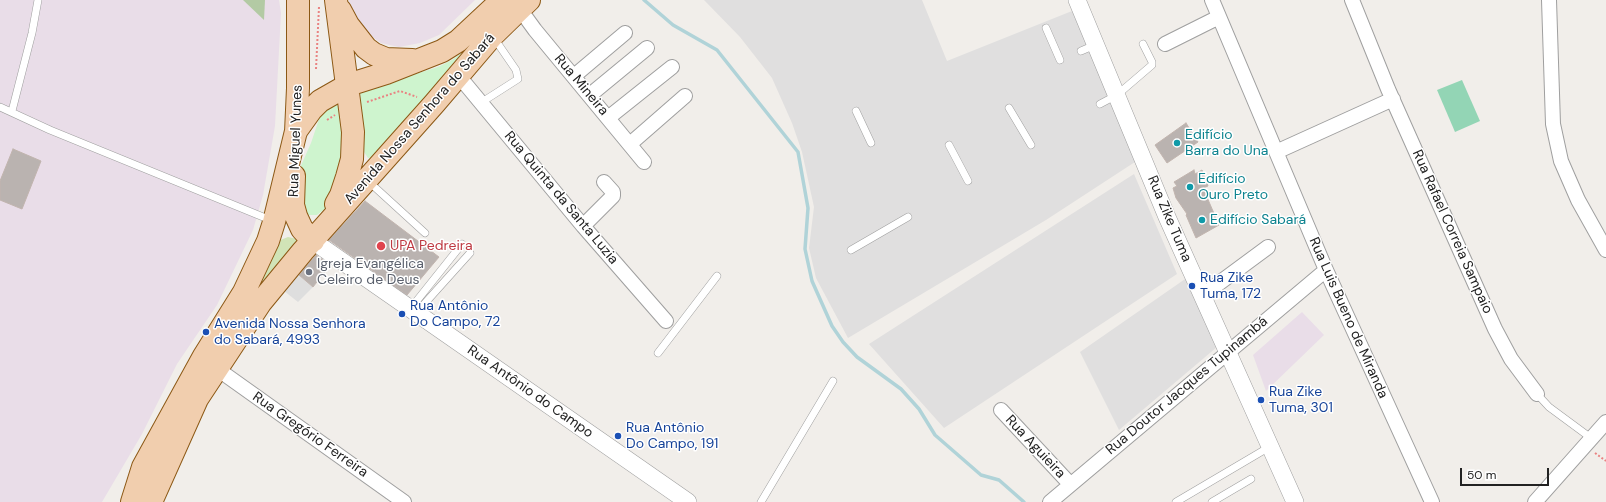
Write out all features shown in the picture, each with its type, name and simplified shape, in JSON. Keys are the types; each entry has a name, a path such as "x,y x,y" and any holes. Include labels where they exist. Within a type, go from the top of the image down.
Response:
{"main road":[{"name":"Rua Miguel Yunes","path":"298,0 298,88 293,205 302,229 313,241"},
{"path":"330,1 366,48 374,54 386,59 422,60"},
{"path":"151,502 197,399 216,368 261,302 313,241 341,195 352,159 353,132 348,86 330,1"},
{"name":"Avenida Nossa Senhora do Sabará","path":"296,131 311,110 320,101 348,86 422,60 458,41 517,3"},
{"name":"Avenida Nossa Senhora do Sabará","path":"313,241 366,179 434,104 492,36 517,3"},
{"path":"132,502 143,468 204,356 244,292 268,241 296,131"}],"street":[{"name":"Rua Zike Tuma","path":"1077,0 1088,48 1117,95 1167,217 1295,502"},
{"name":"Rua Luis Bueno de Miranda","path":"1212,0 1326,270 1432,502"},
{"name":"Rua Rafael Correia Sampaio","path":"1352,0 1393,99 1495,329 1511,359 1537,394"},
{"path":"1549,0 1553,124 1561,161 1578,200 1606,250"},
{"name":"Rua Mineira","path":"517,3 644,162"},
{"path":"1165,44 1219,17"},
{"path":"574,76 625,33"},
{"path":"590,95 647,48"},
{"path":"608,118 672,67"},
{"name":"Rua Quinta da Santa Luzia","path":"458,75 482,102 583,226 671,325"},
{"path":"630,144 685,96"},
{"path":"1276,152 1393,99"},
{"path":"583,226 612,196 613,192 604,182"},
{"name":"Rua Antônio do Campo","path":"313,241 414,310 687,502"},
{"path":"1203,295 1268,247"},
{"name":"Rua Doutor Jacques Tupinambá","path":"1050,502 1326,270"},
{"name":"Rua Gregório Ferreira","path":"216,368 404,502"},
{"name":"Rua Aguieira","path":"1001,410 1070,484"},
{"path":"1535,502 1606,422"},
{"path":"120,502 143,468"}],"lane":[{"path":"12,111 32,33 38,0"},
{"path":"1046,28 1060,60"},
{"path":"482,102 518,79 516,70 492,36"},
{"path":"1100,104 1117,95 1152,65 1144,44"},
{"path":"0,107 12,111 50,130 274,222"},
{"path":"1010,108 1031,145"},
{"path":"856,111 871,143"},
{"path":"949,145 968,181"},
{"path":"366,179 425,233"},
{"path":"851,250 908,217"},
{"path":"414,310 462,244"},
{"path":"414,310 470,253"},
{"path":"658,353 671,325 717,276"},
{"path":"761,502 833,381"},
{"name":"Rua Rafael Correia Sampaio","path":"1537,394 1549,407 1591,438"},
{"path":"1176,502 1270,446"},
{"path":"1214,502 1251,479"}],"path":[{"path":"316,73 330,1"},
{"path":"363,103 400,91 434,104"},
{"path":"324,115 325,121 340,112"}],"shaded area":[{"path":"0,0 279,0 281,13 275,126 263,195 253,230 217,305 177,364 142,434 102,502 0,502"},
{"path":"349,0 475,0 439,35 420,43 399,47 381,43 367,33 354,16 349,5"},
{"path":"704,0 922,0 947,61 1072,11 1138,160 1046,220 848,338 816,278 809,248 814,207 802,152 792,123 772,78 740,37"},
{"path":"1134,174 1177,274 944,428 869,344"},
{"path":"294,271 313,287 298,302 279,287"},
{"path":"1188,277 1217,347 1119,430 1080,352"},
{"path":"1302,312 1324,335 1266,391 1253,355"}],"green space":[{"path":"243,0 265,0 264,20"},
{"path":"471,46 374,158 368,158 364,152 360,91 438,67 452,60"},
{"path":"1462,80 1480,121 1455,132 1437,90"},
{"path":"330,104 338,104 344,112 345,157 327,207 317,215 309,215 303,210 299,170 311,143 322,110"},
{"path":"288,237 297,239 298,245 251,302 278,241"}],"building":[{"name":"Edifício Barra do Una","path":"1186,123 1198,142 1167,163 1155,145"},
{"path":"13,149 41,161 22,209 0,200 0,181"},
{"path":"1194,170 1195,174 1202,170 1208,186 1203,188 1219,225 1196,238 1186,215 1187,214 1176,198 1173,188 1177,186 1174,182"},
{"name":"UPA Pedreira","path":"365,201 439,257 407,295 329,240"},
{"name":"Igreja Evangélica Celeiro de Deus","path":"316,255 330,265 313,287 299,275"}],"waterway":[{"path":"644,0 673,25 717,50 798,152 808,208 805,249 812,281 832,326 843,342 857,357 901,389 919,409 935,435 981,475 999,480 1024,502"}],"place":[{"name":"Edifício Barra do Una","path":"1177,143"},
{"name":"Edifício Ouro Preto","path":"1190,187"},
{"name":"Edifício Sabará","path":"1202,220"},
{"name":"UPA Pedreira","path":"381,246"},
{"name":"Igreja Evangélica Celeiro de Deus","path":"309,272"},
{"name":"Rua Zike Tuma, 172","path":"1192,286"},
{"name":"Rua Antônio Do Campo, 72","path":"402,314"},
{"name":"Avenida Nossa Senhora do Sabará, 4993","path":"206,332"},
{"name":"Rua Zike Tuma, 301","path":"1261,400"},
{"name":"Rua Antônio Do Campo, 191","path":"618,436"}]}
